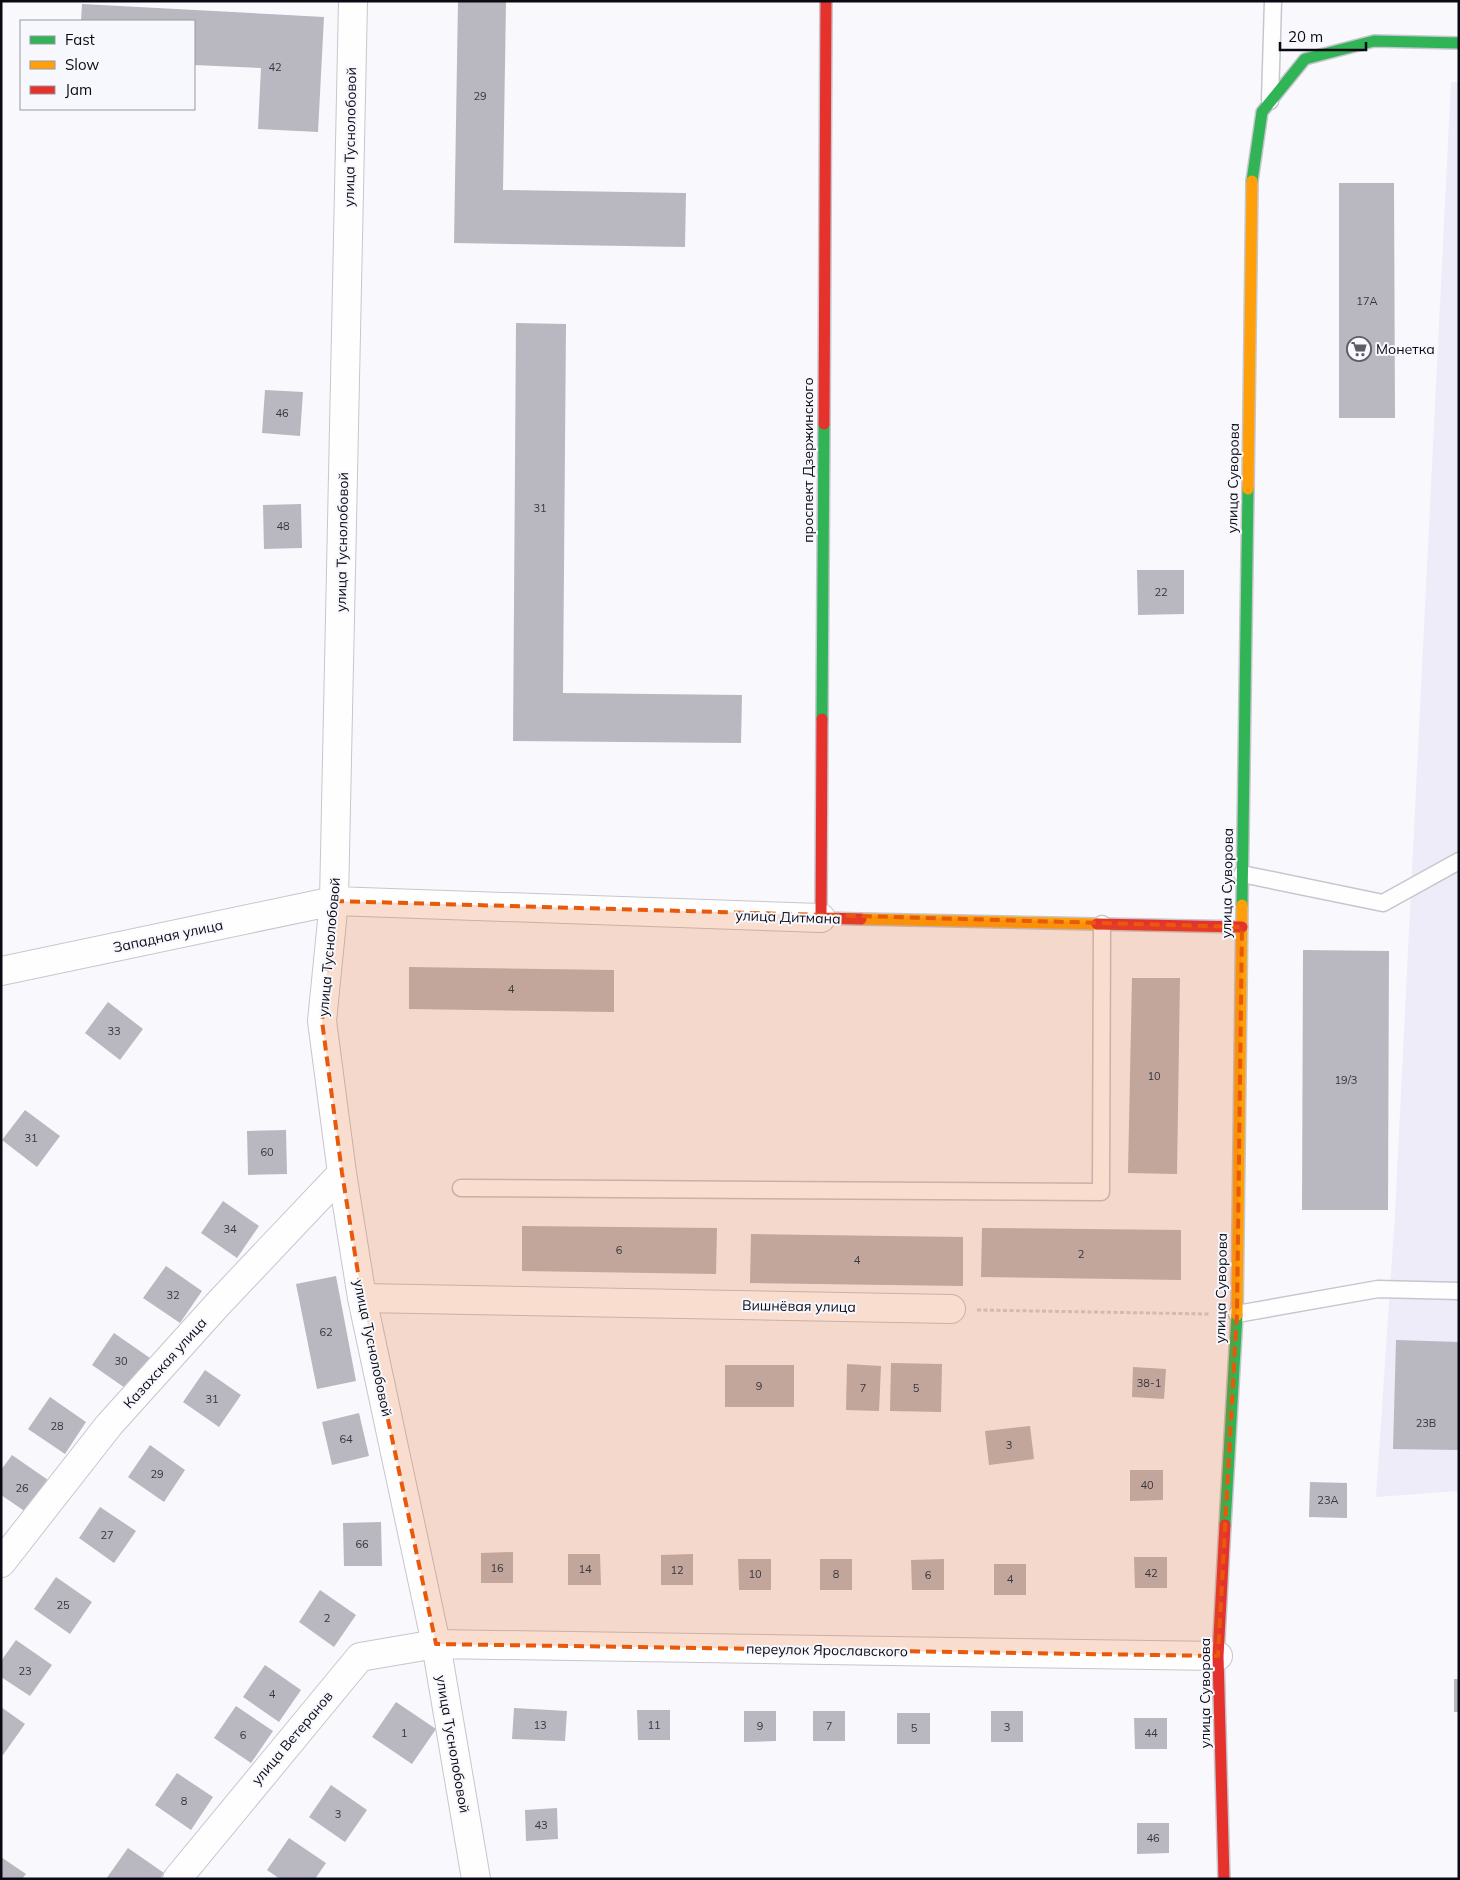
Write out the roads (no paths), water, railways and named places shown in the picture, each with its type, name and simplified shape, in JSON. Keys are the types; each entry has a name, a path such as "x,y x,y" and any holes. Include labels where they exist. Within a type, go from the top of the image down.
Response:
{"main road":[{"name":"проспект Дзержинского","path":"821,918 826,1"},
{"name":"улица Суворова","path":"1224,1879 1218,1656 1237,1314 1252,176 1262,112 1305,59 1374,41 1459,43"},
{"name":"улица Дитмана","path":"821,918 1242,927"}],"street":[{"name":"улица Туснолобовой","path":"353,1 334,901 322,1021 342,1174 362,1298 436,1644 476,1879"},
{"name":"улица Дитмана","path":"334,901 821,918"},
{"name":"Западная улица","path":"1,971 334,901"},
{"name":"Казахская улица","path":"1,1563 109,1425 218,1304 342,1174"},
{"name":"Вишнёвая улица","path":"362,1298 952,1309"},
{"name":"переулок Ярославского","path":"436,1644 1218,1656"},
{"name":"улица Ветеранов","path":"176,1879 360,1657 436,1644"}],"lane":[{"path":"1270,102 1273,1"},
{"path":"1242,874 1383,904 1459,861"},
{"path":"462,1188 1101,1192 1102,924"},
{"path":"1237,1314 1378,1289 1459,1291"}],"place":[{"name":"Монетка","path":"1359,349"}]}
